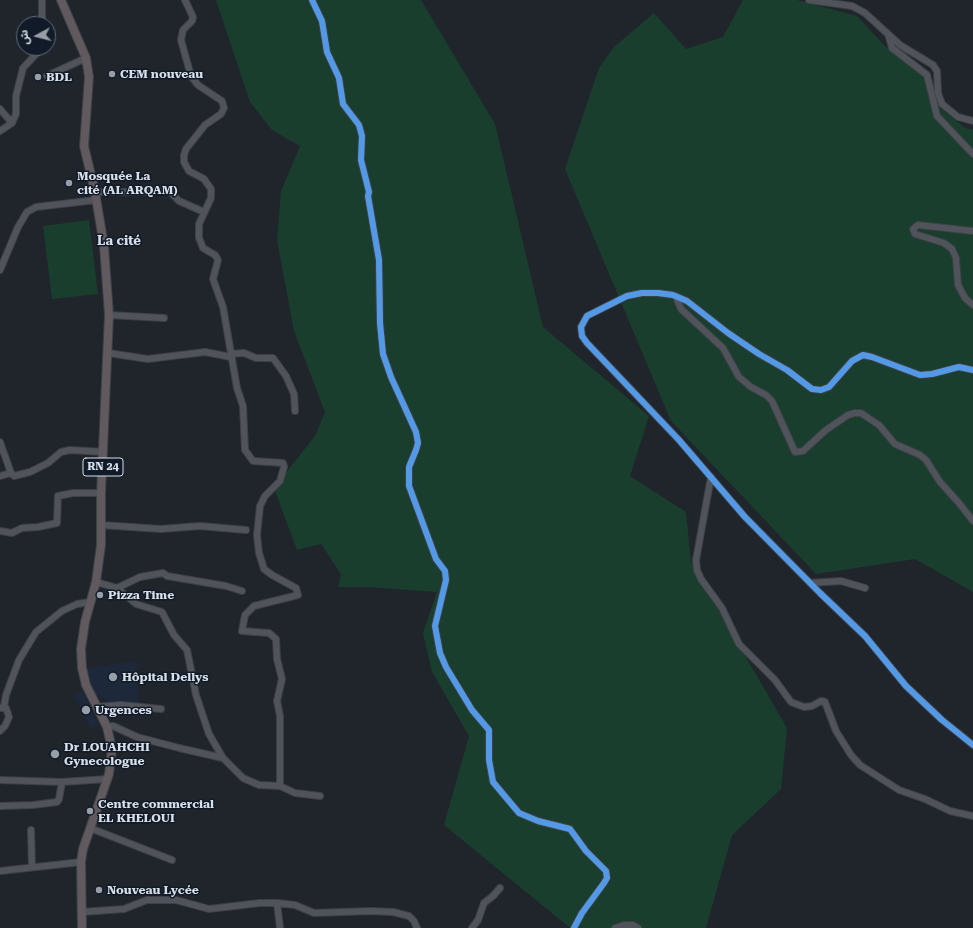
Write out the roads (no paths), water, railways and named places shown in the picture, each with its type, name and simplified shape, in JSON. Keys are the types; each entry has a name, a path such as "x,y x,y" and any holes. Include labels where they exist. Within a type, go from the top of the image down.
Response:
{"main road":[{"name":"RN 24","path":"61,0 86,58 88,95 83,133 84,146 96,196 106,260 109,315 101,493 101,545 96,582 90,602 81,649 82,668 86,685 107,727 112,749 108,779 90,828 80,862 82,928"}],"street":[{"path":"42,0 42,16"},
{"path":"185,0 193,17 192,21 183,30 181,40 191,76 198,86 222,101 224,108 221,114 205,125 186,149 184,155 184,162 189,171 204,179 211,188 211,198 199,224 199,238 203,248 217,258 213,279 223,307 237,388 243,406 245,450 253,462 284,463 280,481 265,496 260,506 257,535 258,553 264,569 296,588 298,596 254,606 245,615 242,631 269,633 276,639 277,659 282,679 277,700 280,716 280,786"},
{"path":"312,0 322,21 327,52 338,78 343,104 359,125 362,136 361,160 369,192 368,196 379,260 380,323 383,354 391,377 416,432 418,443 409,467 409,486 436,559 445,571 446,580 436,626 440,653 446,668 472,710 489,730 489,760 493,782 519,813 538,821 570,829 586,851 606,871 607,878 582,913 574,928"},
{"path":"809,0 845,4 859,9 889,37 913,54 933,65 938,75 938,93 942,104 958,117 973,122"},
{"path":"889,37 892,48 927,75 937,116 973,154"},
{"path":"0,131 12,123 16,114 16,96 22,68 33,56"},
{"path":"47,76 86,58"},
{"path":"0,109 12,123"},
{"path":"0,270 18,227 27,212 36,206 96,196 165,190 170,192 179,201 204,212"},
{"path":"973,231 918,225 913,229 915,234 944,243 952,249 956,258 958,285 965,298 973,304"},
{"path":"973,370 959,367 932,374 920,374 863,355 852,361 829,387 821,390 812,389 787,370 759,354 728,333 687,302 676,297 658,293 642,293 627,296 587,316 581,328 582,336 591,348 679,440 745,517 865,636 906,686 942,720 973,745"},
{"path":"676,297 682,309 723,348 739,377 751,387 766,395 772,402 796,452 803,452 826,430 848,415 855,412 862,413 879,425 896,444 920,455 926,460 940,482 973,521"},
{"path":"109,315 164,318"},
{"path":"108,353 148,359 205,352 231,355 244,353 256,358 273,358 286,376 294,394 295,411"},
{"path":"0,442 14,476 30,472 48,463 61,452 70,450 104,452"},
{"path":"0,476 12,473"},
{"path":"711,477 696,560 697,570 722,608 739,644 775,680 791,702 804,707 812,706 821,701 825,702 836,731 850,755 860,765 899,790 950,810 973,816"},
{"path":"0,532 12,533 22,528 38,527 57,523 58,496 73,493 101,493"},
{"path":"101,525 161,529 200,526 246,530"},
{"path":"118,588 140,577 163,573 167,576 226,586 242,591"},
{"path":"810,583 841,581 865,588"},
{"path":"96,582 118,588 136,604 162,612 174,635 187,650 196,695 209,734 223,758 243,778 259,785 280,786 295,793 320,796"},
{"path":"0,732 5,726 9,717 2,708 6,695 19,660 36,632 62,611 77,604 90,602"},
{"path":"97,707 121,705 161,709"},
{"path":"107,727 113,726 137,737 223,758"},
{"path":"0,780 62,782 108,779"},
{"path":"0,806 33,805 57,802 59,799 62,782"},
{"path":"90,828 172,860"},
{"path":"31,830 32,867"},
{"path":"0,871 80,862"},
{"path":"472,928 478,920 484,902 493,896 500,888"},
{"path":"82,912 124,909 147,900 176,900 209,909 260,903 277,903 295,905 314,913 371,911 393,912 409,916 414,921 416,928"},
{"path":"277,903 280,928"},
{"path":"615,928 624,925 633,925 638,928"}],"place":[{"name":"CEM nouveau","path":"112,74"},
{"name":"BDL","path":"38,77"},
{"name":"Mosquée La cité (AL ARQAM)","path":"69,183"},
{"name":"Pizza Time","path":"100,595"},
{"name":"Hôpital Dellys","path":"113,677"},
{"name":"Urgences","path":"86,710"},
{"name":"Dr LOUAHCHI Gynecologue","path":"55,754"},
{"name":"Centre commercial EL KHELOUI","path":"90,811"},
{"name":"Nouveau Lycée","path":"99,890"}],"district":[{"name":"La cité","path":"119,241"}]}
